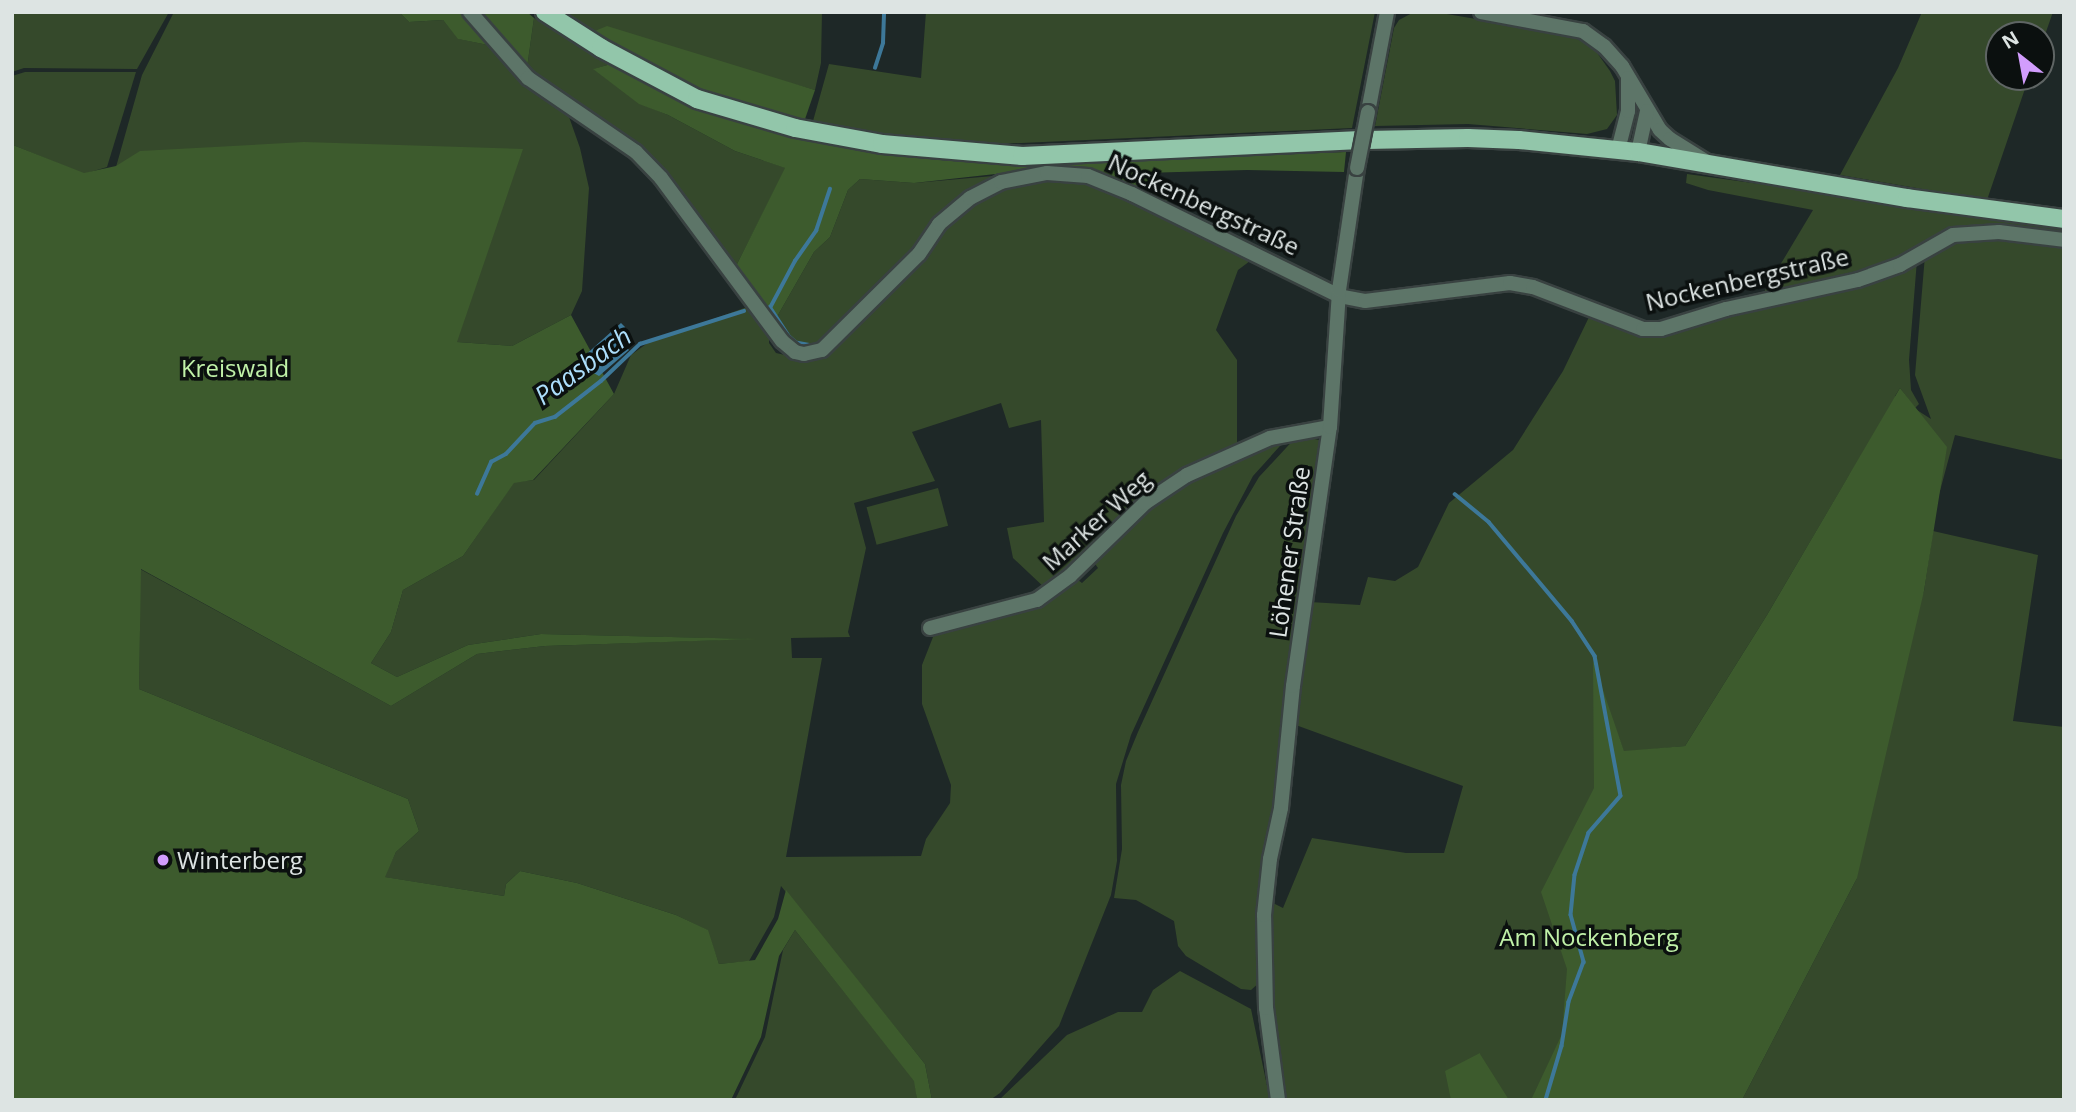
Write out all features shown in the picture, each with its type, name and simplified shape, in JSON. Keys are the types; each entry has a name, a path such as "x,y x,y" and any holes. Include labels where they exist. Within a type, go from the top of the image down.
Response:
{"main road":[{"name":"Nockenbergstraße","path":"545,12 601,48 697,99 795,128 882,144 1022,156 1468,138 1638,152 1907,198 2064,219"}],"street":[{"name":"Nockenbergstraße","path":"470,12 528,78 636,152 661,178 776,333 795,352 804,354 822,350 919,254 939,224 970,198 1001,182 1047,173 1088,176 1132,194 1339,296 1365,301 1510,283 1533,287 1629,327 1661,329 1726,309 1879,274 1953,235 2000,232 2064,240"},
{"name":"Löhener Straße","path":"1278,1100 1266,1008 1264,915 1270,859 1281,807 1293,686 1330,426 1339,296 1357,168 1387,12"},
{"path":"1481,12 1553,23 1583,31 1613,55 1641,93 1647,111 1670,139 1712,165"},
{"path":"1618,150 1628,111 1628,78"},
{"path":"1638,152 1647,111"},
{"name":"Marker Weg","path":"930,628 1037,600 1070,576 1145,503 1187,475 1270,438 1330,426"}],"green space":[{"path":"12,12 169,12 137,69 24,68 12,72"},
{"path":"174,12 399,12 409,22 443,20 459,39 488,45 524,83 568,114 580,148 589,188 582,291 571,315 512,346 457,342 116,167 142,75"},
{"path":"399,12 462,12 488,45 458,39 443,20 409,22"},
{"path":"477,12 527,12 534,18 527,68"},
{"path":"559,12 822,12 821,63 815,90 734,67 590,33"},
{"path":"926,12 1375,12 1352,128 997,144 891,136 813,121 829,64 921,78"},
{"path":"1414,12 1435,12 1569,35 1593,47 1615,81 1617,115 1607,129 1587,134 1468,124 1375,126 1394,28 1399,20"},
{"path":"1922,12 2053,12 2050,21 1985,21 1985,91 2024,91 1987,200 1840,175 1898,68"},
{"path":"534,18 611,64 594,69 639,103 668,115 735,151 786,168 735,268 671,182 527,68"},
{"path":"607,26 815,90 804,122 703,90 647,65 590,33"},
{"path":"611,64 661,92 714,114 792,138 871,153 951,161 1071,163 1346,152 1344,172 1247,170 1144,173 1169,202 1091,170 1040,169 914,183 860,179 848,190 830,237 814,252 774,322 735,268 785,168 735,151 668,115 639,104 593,69"},
{"path":"25,72 136,72 107,167 84,174 13,145 12,76"},
{"name":"Kreiswald","path":"12,135 13,145 84,173 116,166 140,151 304,142 523,149 457,342 512,346 571,315 614,394 533,480 514,483 463,556 403,590 391,632 371,663 397,677 468,645 541,634 757,639 545,646 477,654 391,706 141,569 139,689 408,799 419,831 396,852 385,877 504,896 506,884 520,871 577,883 676,915 708,930 719,964 755,960 778,919 786,890 925,1064 932,1100 917,1100 914,1081 795,930 779,956 761,1037 731,1100 12,1100"},
{"path":"1687,174 2064,226 2064,234 1984,225 1961,227 1879,266 1764,292 1813,210 1708,190 1686,183"},
{"path":"1004,175 953,202 939,216 915,251 817,346 798,347 786,339 774,322 814,252 830,237 848,190 860,179 914,183"},
{"path":"1047,177 1087,180 1130,196 1254,258 1238,270 1216,330 1237,360 1237,447 1155,491 1047,590 1013,558 1007,528 1044,522 1041,420 1009,428 1001,403 912,432 935,481 854,503 866,548 848,632 850,637 791,638 792,658 822,658 786,857 921,856 926,839 950,803 951,785 922,704 922,665 933,637 955,624 1035,605 1073,576 1082,583 1098,568 1091,558 1168,489 1238,453 1289,436 1253,476 1223,533 1131,735 1116,784 1117,861 1111,895 1059,1026 1000,1093 990,1100 932,1100 925,1064 781,886 774,917 749,961 719,964 707,930 676,915 577,883 520,871 506,884 504,896 384,877 396,852 419,831 408,799 139,689 140,569 391,706 477,654 545,646 748,639 541,634 468,645 397,677 371,663 391,632 403,590 463,556 514,482 534,480 614,394 631,355 649,342 747,307 769,334 769,343 776,353 803,359 822,354 834,346 922,257 944,223 972,201 1003,188"},
{"path":"1981,236 2064,244 2064,460 1955,435 1888,685 1924,591 1933,531 2038,555 2013,721 2064,727 2064,1100 1742,1100 1857,878 1717,1100 1283,1100 1270,978 1267,900 1283,908 1312,838 1406,853 1444,853 1463,786 1293,724 1310,602 1360,605 1368,577 1395,581 1418,567 1449,503 1513,450 1563,371 1590,315 1627,330 1917,260 1909,360 1911,390 1919,404 1915,408 1900,388 1895,396 1931,419 1915,375 1925,255 1956,240","holes":["1851,472 1730,706 1648,786 1624,770 1618,735 1624,752 1685,746 1767,615"]},
{"name":"Am Nockenberg","path":"1900,388 1947,447 1924,591 1857,878 1742,1100 1531,1100 1562,1034 1567,969 1541,892 1594,788 1593,661 1624,751 1685,746 1767,615"},
{"path":"1298,435 1323,441 1260,982 1251,990 1241,989 1186,956 1178,946 1174,921 1136,900 1114,898 1122,849 1121,785 1126,761 1138,732 1236,516 1259,477"},
{"path":"938,488 948,526 877,545 867,507"},
{"path":"795,930 915,1081 917,1100 735,1100 765,1037 783,950"},
{"path":"1180,971 1251,1009 1270,1100 999,1100 1067,1035 1118,1012 1142,1012 1153,990"},
{"path":"1480,1053 1509,1100 1451,1100 1445,1071"}],"water":[{"path":"621,323 625,327 617,336 629,350 599,376 588,370 582,358"}],"waterway":[{"name":"Paasbach","path":"875,68 883,43 884,12"},
{"name":"Paasbach","path":"812,346 796,343 789,337 770,308 795,261 816,231 830,189"},
{"name":"Paasbach","path":"477,494 491,462 506,454 535,423 555,417 601,381 640,344 744,311"},
{"path":"1455,494 1489,522 1572,621 1595,656 1621,796 1589,833 1575,875 1571,915 1584,962 1569,1002 1562,1046 1546,1100"}],"place":[{"name":"Winterberg","path":"163,860"}]}
